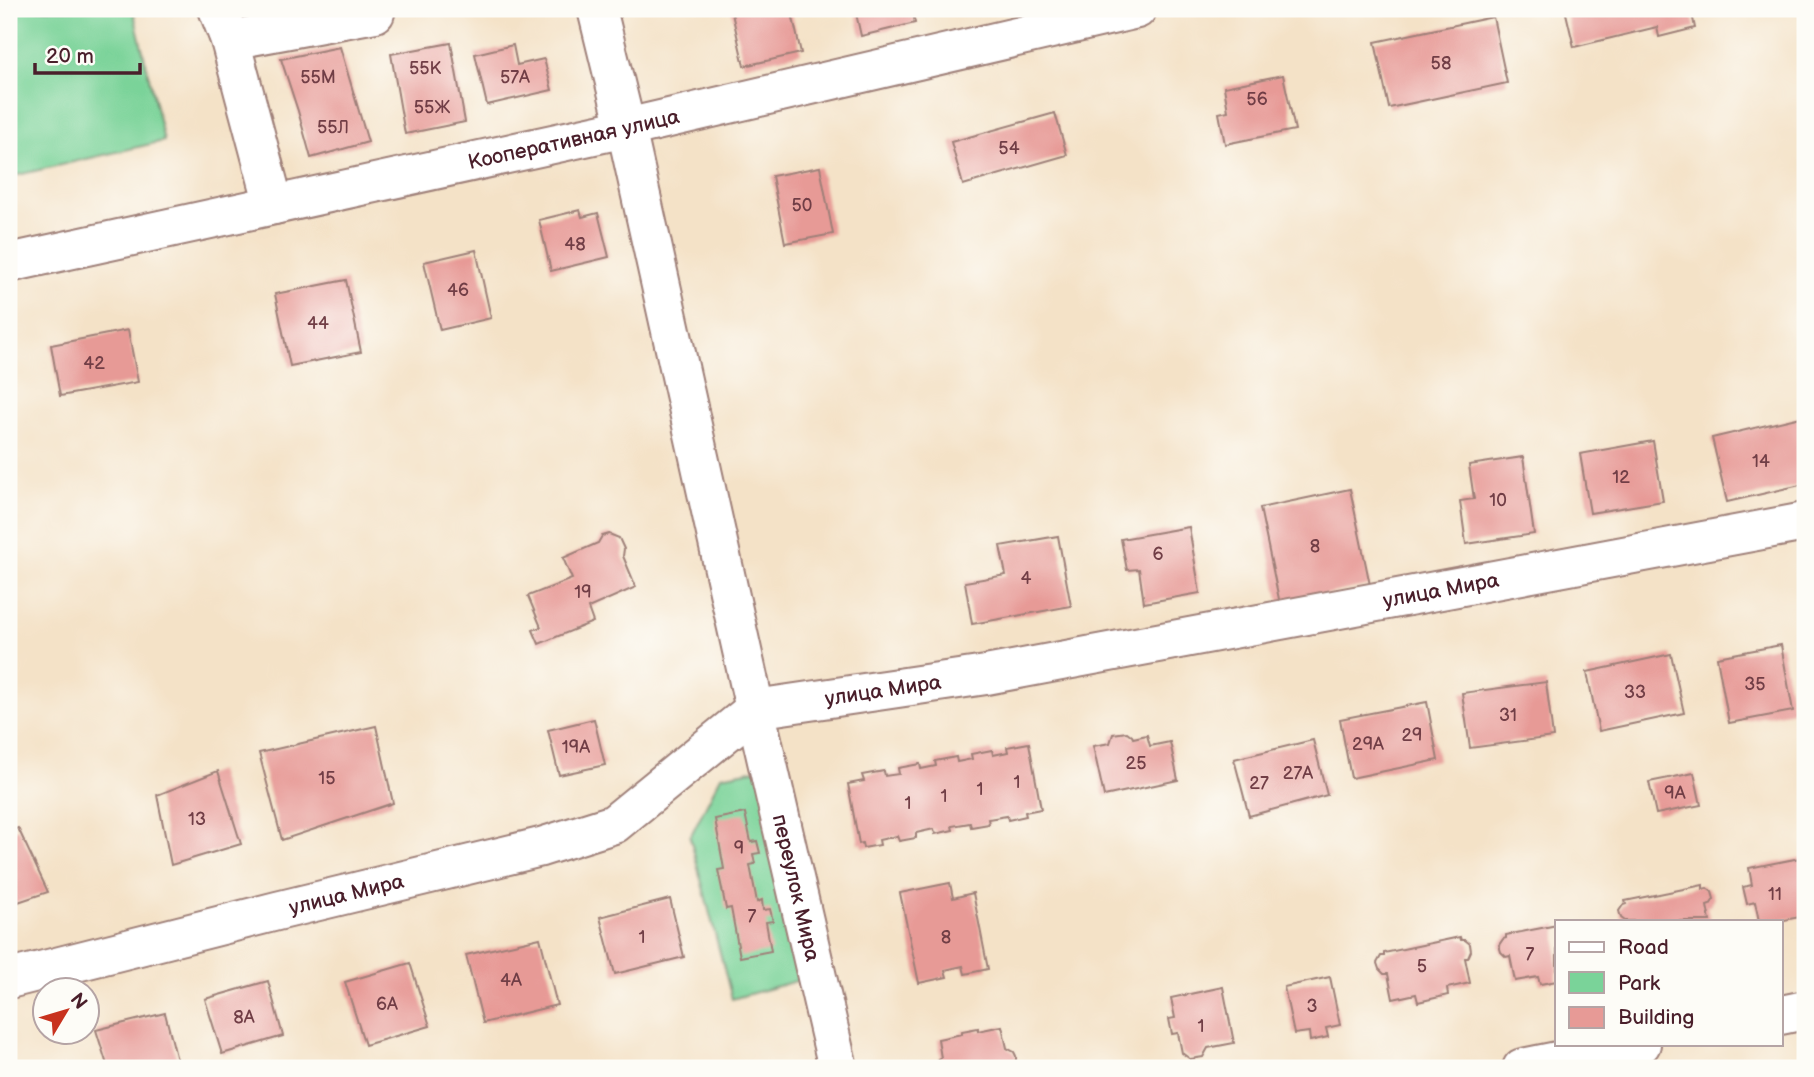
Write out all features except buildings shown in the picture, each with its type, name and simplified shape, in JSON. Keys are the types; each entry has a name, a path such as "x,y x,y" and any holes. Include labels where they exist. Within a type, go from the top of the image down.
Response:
{"street":[{"name":"переулок Мира","path":"597,9 838,1068"},
{"name":"Кооперативная улица","path":"9,262 626,128 1137,9"},
{"path":"274,205 224,25 375,13"},
{"name":"улица Мира","path":"9,979 541,847 614,824 755,709 986,675 1805,522"},
{"path":"1783,1015 1805,1010"},
{"path":"1522,1068 1631,1046"}],"green space":[{"path":"9,9 133,9 164,141 9,177"},
{"path":"763,768 803,979 732,999 690,837 721,776"}]}
